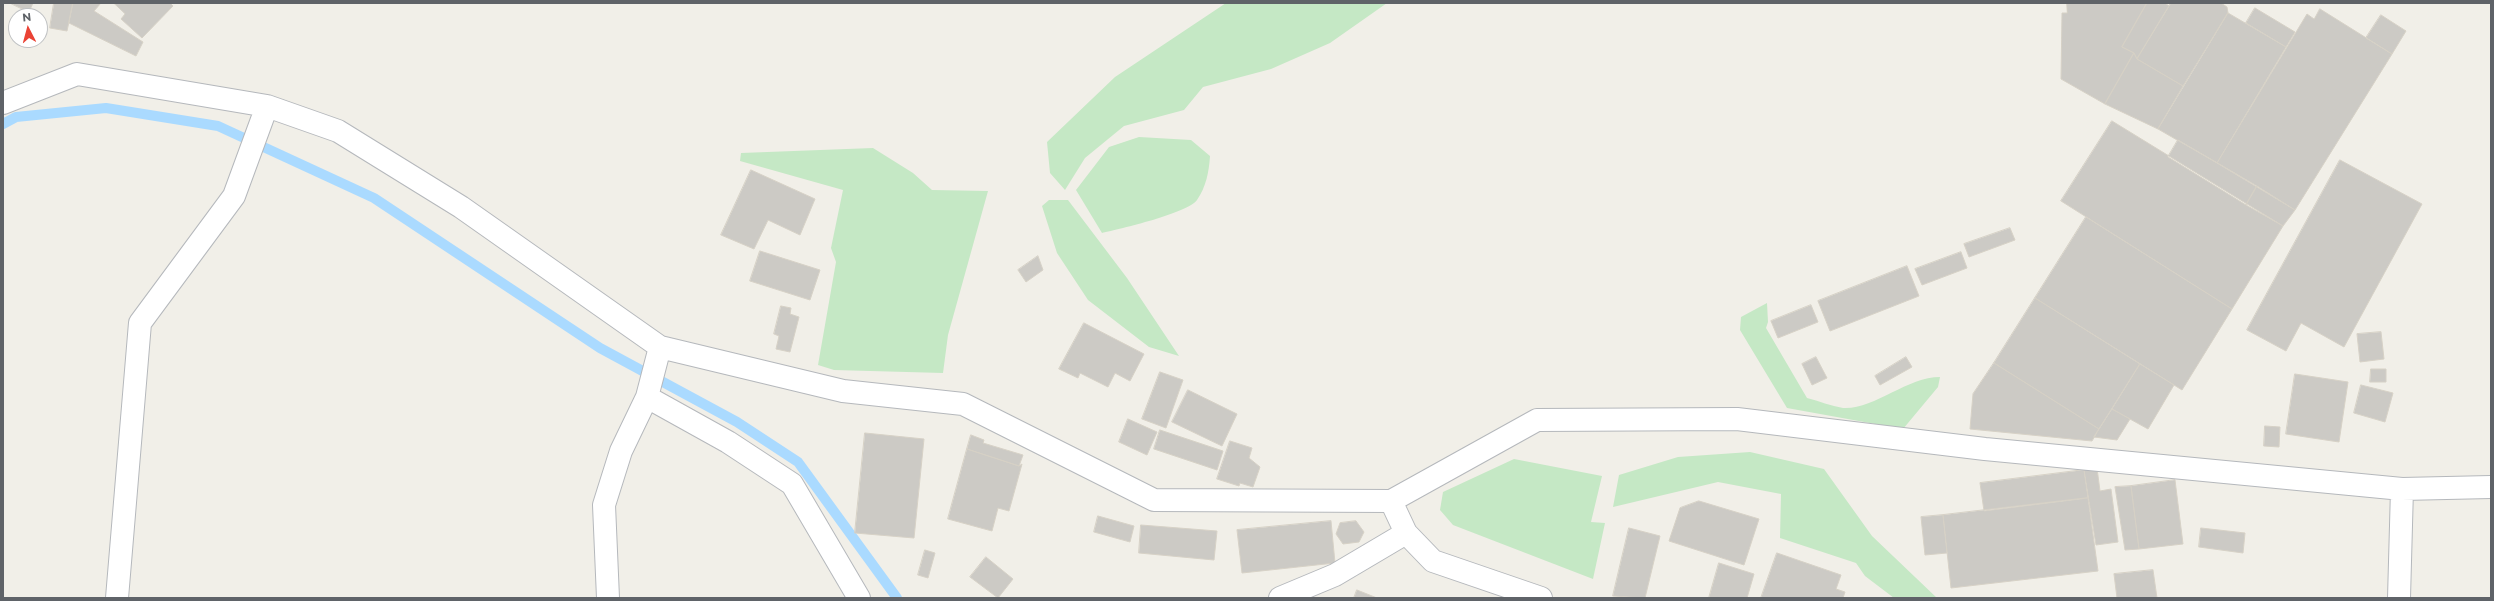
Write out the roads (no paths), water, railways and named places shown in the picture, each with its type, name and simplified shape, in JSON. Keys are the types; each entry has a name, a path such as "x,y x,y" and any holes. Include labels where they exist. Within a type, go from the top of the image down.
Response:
{"street":[{"path":"3,103 77,74 264,113 338,131 448,199 660,347 843,391 963,404 1154,500 1391,501 1537,420 1737,419 1985,449 2402,489 2491,488"},
{"path":"117,598 140,323 234,196 264,113"},
{"path":"608,598 604,505 621,451 647,397 660,347"},
{"path":"647,397 728,442 792,484 859,598"},
{"path":"2399,598 2402,489"},
{"path":"1391,501 1406,533 1433,561 1541,598"},
{"path":"1280,598 1335,574 1406,533"}],"waterway":[{"path":"3,124 16,117 106,108 218,126 374,198 600,348 737,422 798,462 897,598"}]}
